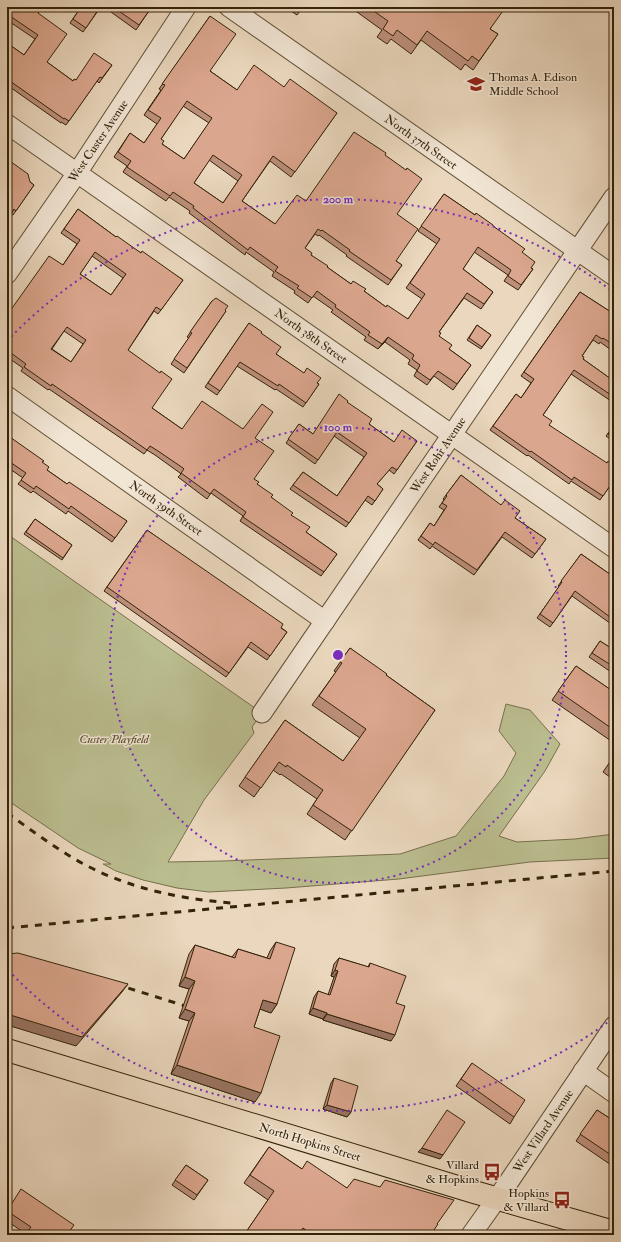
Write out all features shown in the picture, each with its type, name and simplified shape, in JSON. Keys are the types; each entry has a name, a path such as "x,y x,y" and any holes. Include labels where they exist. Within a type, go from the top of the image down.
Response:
{"main road":[{"name":"North Hopkins Street","path":"7,1050 496,1199 614,1232"}],"street":[{"name":"West Custer Avenue","path":"7,274 77,173 186,7"},
{"name":"North 37th Street","path":"229,7 614,276"},
{"name":"North 38th Street","path":"7,124 614,548"},
{"name":"West Rohr Avenue","path":"262,713 614,197"},
{"name":"North 39th Street","path":"7,396 325,621"},
{"name":"West Villard Avenue","path":"471,1235 614,1026"},
{"path":"583,1071 614,1093"}],"green space":[{"name":"Custer Playfield","path":"7,534 262,713 252,727 254,733 204,800 168,862 400,854 456,836 504,776 516,753 499,731 506,704 530,710 560,744 545,771 499,836 517,842 575,839 614,834 614,858 530,862 399,879 286,888 209,892 177,888 143,880 116,871 103,864 111,864 78,848 7,800"}],"building":[{"path":"7,7 42,7 38,13 67,34 47,62 73,81 74,79 76,80 94,53 112,65 102,78 100,77 69,121 7,79 7,43 24,55 38,35 7,14"},
{"path":"81,7 100,7 86,28 73,19"},
{"path":"113,7 149,7 151,8 139,25"},
{"path":"368,7 505,8 490,29 498,34 479,61 472,56 468,61 427,31 417,45 397,30 393,36 383,29 388,21"},
{"path":"210,16 236,34 210,71 237,90 254,65 284,87 290,79 337,113 295,172 273,156 242,201 275,224 297,195 306,201 354,132 386,153 385,155 406,170 407,168 422,179 397,214 418,229 396,261 402,265 391,280 322,230 321,231 318,229 305,248 312,253 311,255 351,284 353,281 366,289 364,291 386,307 387,305 408,319 425,294 410,283 440,239 421,226 444,194 475,215 476,213 525,249 522,252 535,262 531,268 533,269 521,285 508,276 511,270 478,247 463,269 493,292 484,304 467,293 439,332 441,333 439,336 452,345 449,349 471,365 457,384 438,371 430,380 417,371 420,365 412,359 414,355 388,337 382,344 368,335 370,332 335,307 336,305 317,291 312,298 297,288 299,286 275,271 278,267 250,247 248,250 193,208 194,206 173,192 170,196 127,167 131,161 118,152 130,133 144,143 161,118 148,110 165,85 162,84","holes":["187,101 212,118 184,159 162,144 164,141 161,139","213,155 242,175 223,203 194,183"]},
{"path":"7,159 28,174 30,182 34,185 16,211 14,209 7,219"},
{"path":"78,209 116,237 117,236 141,253 142,251 183,280 161,310 156,307 128,350 160,373 161,371 172,379 152,408 182,429 202,401 243,429 262,404 273,412 255,438 274,451 254,479 259,482 257,484 273,495 271,497 293,513 291,515 310,527 306,532 337,554 324,572 243,517 246,512 214,489 210,494 181,473 184,469 183,468 150,446 147,450 52,384 51,386 24,367 26,364 7,350 7,309 10,311 49,256 63,265 80,240 64,229","holes":["95,252 126,274 111,295 80,274","67,327 86,340 71,362 51,349"]},
{"path":"580,292 614,314 614,345 596,335 582,356 584,357 583,359 611,379 614,375 614,397 574,370 543,415 552,421 549,425 614,466 614,480 603,496 574,477 572,480 493,426 516,394 521,398 534,379 524,372"},
{"path":"216,298 228,306 225,310 226,311 187,368 174,359 192,333 190,332 212,301"},
{"path":"249,323 281,347 276,354 304,373 307,368 321,378 317,383 319,384 306,403 279,384 278,386 240,362 220,391 208,383"},
{"path":"477,325 491,335 482,347 469,338"},
{"path":"339,394 348,401 347,402 372,419 369,424 394,442 402,430 417,441 397,470 392,467 377,484 383,489 375,501 368,496 349,523 293,485 303,472 337,496 367,453 337,432 318,460 288,439 299,424 313,434"},
{"path":"614,425 614,438 608,434"},
{"path":"7,435 44,461 42,462 49,467 47,470 67,484 69,482 127,521 115,538 71,506 69,509 36,486 34,489 21,480 26,473 7,460"},
{"path":"461,475 501,505 505,500 520,511 515,518 546,539 535,554 505,532 477,570 435,542 433,545 421,536 430,523 434,526 447,506 442,503 447,496 446,495"},
{"path":"35,519 72,545 63,558 26,532"},
{"path":"147,530 283,624 281,628 287,632 270,656 251,642 229,673 107,587"},
{"path":"581,554 614,577 614,620 575,591 553,623 540,614 562,582 561,581"},
{"path":"600,641 614,650 614,667 592,653"},
{"path":"350,648 435,710 352,831 313,805 323,790 287,765 286,767 279,762 261,788 245,777 285,720 343,761 366,729 319,696 342,663 340,662"},
{"path":"576,666 614,692 614,730 558,691"},
{"path":"614,756 614,767 609,764"},
{"path":"276,942 295,948 277,1004 263,1000 254,1027 280,1036 261,1093 177,1065 195,1013 185,1009 195,981 185,977 195,945 235,958 238,949 270,959"},
{"path":"18,953 128,984 82,1037 7,1014 7,954"},
{"path":"339,958 369,967 370,963 406,976 396,1003 405,1006 395,1035 327,1014 313,1008 318,991 330,995 338,971 335,970"},
{"path":"472,1063 525,1100 514,1117 461,1079"},
{"path":"334,1078 358,1086 351,1112 327,1105"},
{"path":"447,1110 465,1122 443,1155 422,1148"},
{"path":"597,1110 614,1121 614,1157 580,1134"},
{"path":"269,1147 302,1169 307,1161 347,1188 354,1179 380,1187 385,1180 454,1200 437,1224 432,1233 434,1235 313,1235 303,1228 298,1235 244,1235 274,1191 250,1175"},
{"path":"186,1165 208,1180 197,1195 175,1180"},
{"path":"21,1189 74,1225 67,1235 34,1235 28,1231 31,1227 7,1211"}],"railway":[{"path":"7,813 68,855 106,875 146,889 167,894 231,903"},
{"path":"7,928 614,871"},
{"path":"115,984 195,1009"}],"place":[{"name":"Thomas A. Edison Middle School","path":"476,84"},
{"name":"Villard & Hopkins","path":"492,1172"},
{"name":"Hopkins & Villard","path":"562,1200"}]}
